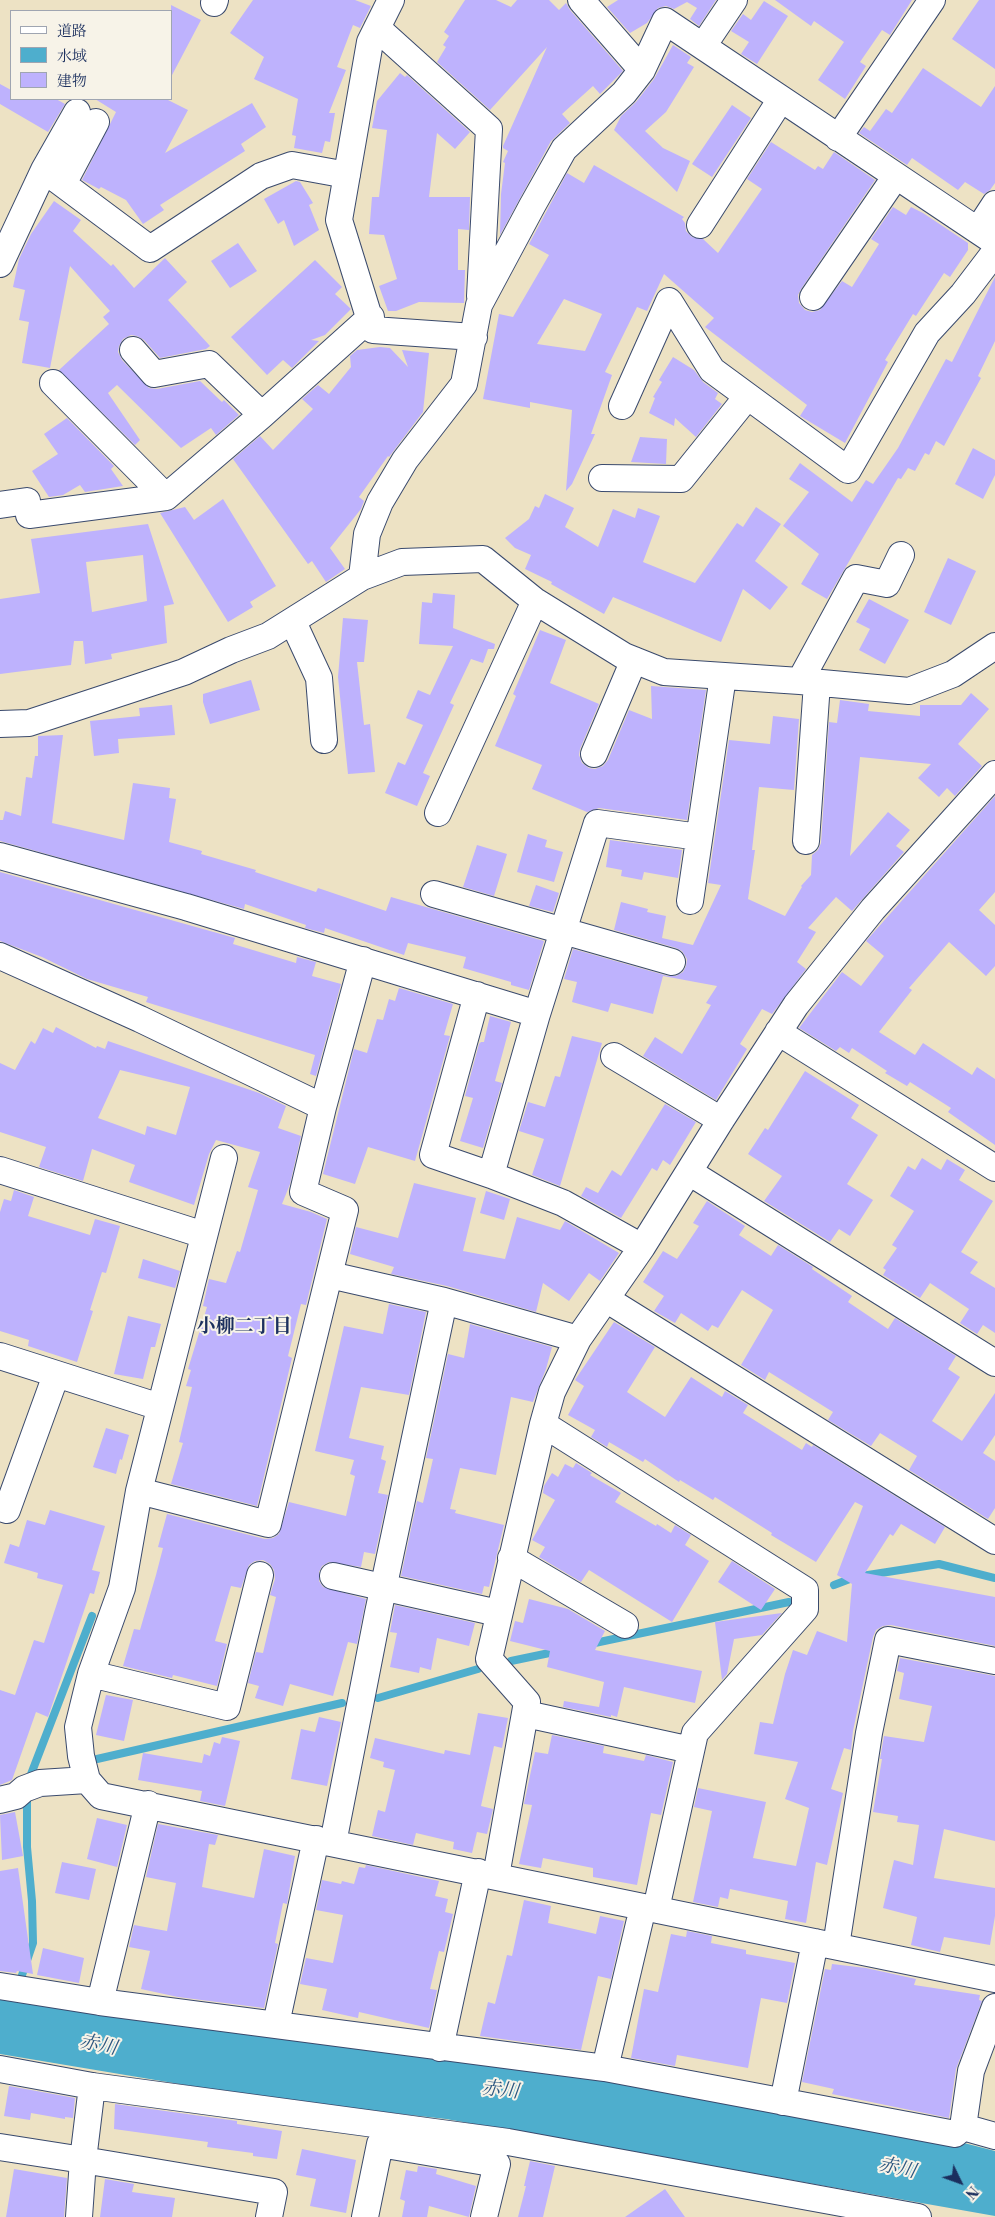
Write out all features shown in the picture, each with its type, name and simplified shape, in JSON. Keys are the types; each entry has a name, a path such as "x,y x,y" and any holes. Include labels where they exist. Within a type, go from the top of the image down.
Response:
{"street":[{"path":"392,0 370,42 339,220 374,330 474,336"},
{"path":"581,0 642,70"},
{"path":"703,46 734,0"},
{"path":"838,138 932,0"},
{"path":"479,305 564,149 624,93 642,70 666,21 986,236 995,204"},
{"path":"362,577 367,534 380,502 406,460 464,384 479,305 489,129 377,28"},
{"path":"700,224 781,99"},
{"path":"0,264 53,177 86,117"},
{"path":"53,177 150,249 261,176 292,165 347,175"},
{"path":"814,297 896,176"},
{"path":"622,406 669,301 712,370 848,470 927,333 963,294 995,252"},
{"path":"0,505 27,501 29,515 166,496 262,415 371,317"},
{"path":"133,350 154,374 208,364 262,415"},
{"path":"53,383 166,496"},
{"path":"602,478 681,478 747,397"},
{"path":"806,841 809,682 856,578 887,584 901,555"},
{"path":"0,724 30,723 184,672 231,650 268,636 362,577 402,562 483,559 535,601 624,656 664,672 909,691 952,674 995,646"},
{"path":"438,813 535,601"},
{"path":"293,622 319,678 324,740"},
{"path":"594,754 634,660"},
{"path":"690,901 723,676"},
{"path":"440,2048 487,1874 526,1714 527,1702 489,1659 498,1613 552,1392 578,1339 642,1247 778,1032 819,974 995,774"},
{"path":"491,1175 537,1014 597,823 699,837"},
{"path":"0,856 186,907 537,1014"},
{"path":"434,894 672,962"},
{"path":"0,956 140,1019 323,1107"},
{"path":"139,1491 268,1524 345,1210 303,1192 323,1107 364,960"},
{"path":"477,996 433,1155 563,1203 642,1247"},
{"path":"778,1032 995,1168"},
{"path":"614,1056 721,1120"},
{"path":"224,1158 139,1491 122,1588 91,1674 78,1727 81,1756 87,1780 101,1796 148,1804 995,1979"},
{"path":"0,1170 204,1235"},
{"path":"689,1172 995,1363"},
{"path":"330,1275 444,1301 578,1339"},
{"path":"606,1299 995,1541"},
{"path":"276,2024 325,1841 384,1587 444,1301"},
{"path":"0,1356 160,1407"},
{"path":"0,1508 7,1510 56,1375"},
{"path":"543,1424 805,1590 805,1609 695,1732 605,2068"},
{"path":"512,1558 625,1625"},
{"path":"91,1674 226,1706 260,1576"},
{"path":"333,1576 498,1613"},
{"path":"783,2102 825,1944 888,1640 995,1661"},
{"path":"526,1714 691,1750"},
{"path":"20,1792 87,1780"},
{"path":"100,2002 148,1804"},
{"path":"0,1986 100,2002 276,2024 440,2048 605,2068 955,2134 963,2127 971,2071 995,2007"},
{"path":"0,2070 92,2086 508,2142 918,2217"},
{"path":"79,2217 83,2160 92,2086"},
{"path":"963,2127 995,2136"},
{"path":"364,2217 380,2144 497,2164 484,2217"},
{"path":"0,2147 274,2192 269,2217"}],"water":[{"name":"赤川","path":"0,1995 612,2079 964,2143 995,2151 995,2216 446,2119 275,2100 0,2054"}],"building":[{"path":"253,0 355,0 371,6 360,28 353,25 337,67 346,70 329,113 335,113 330,142 325,141 322,153 294,148 296,136 292,135 298,99 254,79 264,57 230,33"},
{"path":"465,0 496,0 511,7 517,0 549,0 559,10 566,3 623,71 600,94 593,86 562,114 570,123 551,141 500,235 501,194 505,163 503,162 508,151 503,146 547,47 490,110 437,62 446,47 443,45 449,36 444,32"},
{"path":"618,0 716,0 699,26 690,19 697,8 687,2 674,9 666,6 658,8 647,23 630,33 607,7"},
{"path":"775,0 912,0 890,35 882,30 860,62 866,66 845,99 818,80 844,42 814,21 811,26"},
{"path":"979,0 995,0 995,69 952,39"},
{"path":"764,1 788,16 757,64 741,54 749,42 731,31 743,14 751,20"},
{"path":"171,5 201,20 172,75 172,10"},
{"path":"673,45 691,57 687,63 694,67 666,112 645,131 663,148 690,161 677,192 614,130 621,116 636,102 654,79"},
{"path":"923,68 981,107 995,86 995,183 984,194 965,182 958,190 912,158 907,165 859,133 864,127 870,131 886,109 892,113"},
{"path":"400,73 405,77 407,75 470,132 455,149 437,133 429,197 470,197 469,230 458,229 458,270 465,270 464,303 419,302 396,311 388,311 379,286 397,279 384,235 369,234 372,197 379,197 387,130 372,128 377,101"},
{"path":"0,84 10,89 10,100 58,100 65,104 48,132 0,104"},
{"path":"97,100 168,100 188,110 165,153 252,103 266,127 241,144 245,151 160,205 164,210 143,224 126,200 82,180 116,112"},
{"path":"732,105 751,118 712,177 692,164"},
{"path":"771,142 815,170 818,166 823,169 834,152 875,180 801,289 798,295 799,303 805,310 812,312 820,310 842,281 852,287 879,244 871,239 893,207 906,215 911,207 923,213 968,243 968,250 950,277 944,273 916,316 913,314 885,360 888,362 845,443 800,416 807,405 705,327 714,318 664,274 647,311 637,307 605,372 612,375 591,434 595,434 572,484 566,491 572,410 530,402 530,408 483,399 499,314 513,317 549,255 529,244 567,173 584,183 594,165 684,217 682,219 685,223 686,231 692,237 703,239 718,253 762,189 747,179","holes":["564,299 602,314 585,351 537,344"]},
{"path":"296,181 300,182 313,203 309,205 319,230 294,246 284,220 278,224 264,199"},
{"path":"54,201 81,220 73,231 111,266 113,264 134,288 165,258 187,282 168,300 210,346 206,349 160,358 144,340 131,335 123,339 118,352 122,360 149,388 157,389 200,381 222,402 224,400 239,415 216,435 211,428 181,448 117,385 108,393 140,440 135,445 59,370 109,324 103,317 110,311 70,266 50,368 22,363 29,322 19,320 25,290 13,287 19,259 31,234"},
{"path":"238,243 257,271 230,288 211,261"},
{"path":"315,260 342,287 335,294 351,309 325,335 311,340 319,341 292,368 283,360 267,375 231,337"},
{"path":"995,277 995,341 978,376 981,378 944,446 936,441 929,455 925,453 915,471 908,468 901,479 898,478 827,599 801,584 819,554 783,526 809,492 789,479 800,463 852,502 866,480 873,484 898,448 946,359 952,362"},
{"path":"380,347 390,348 408,367 402,350 429,353 423,412 359,497 364,501 361,509 330,548 345,569 326,582 312,561 308,564 233,459 260,436 273,450 313,409 302,399 318,385 329,394 351,367 350,356 357,350"},
{"path":"673,357 694,370 703,382 718,393 715,399 722,404 696,437 675,418 674,426 649,413 655,398 653,397 662,382 659,380"},
{"path":"67,418 114,466 111,469 123,486 85,492 80,485 63,495 49,497 32,471 58,454 44,434"},
{"path":"640,437 667,439 666,464 631,462"},
{"path":"973,448 995,460 995,475 983,499 955,484"},
{"path":"545,494 574,508 565,527 598,547 613,509 635,518 638,508 660,516 643,562 695,583 737,523 743,527 756,507 781,524 755,561 788,587 770,610 743,589 721,642 613,597 604,614 551,584 552,582 525,569 531,555 515,548 505,538 529,519 535,506 539,508"},
{"path":"223,499 276,586 250,602 253,607 228,622 160,513 185,507 194,520"},
{"path":"148,524 174,604 164,606 167,643 111,654 112,659 85,664 83,641 74,641 71,665 0,674 0,599 40,593 31,539","holes":["143,555 147,601 92,612 86,562"]},
{"path":"948,558 976,571 951,625 924,612"},
{"path":"433,593 455,595 453,628 495,644 494,649 488,649 483,663 471,659 450,703 454,705 423,773 430,776 417,806 385,793 398,762 405,765 423,725 406,718 418,690 430,695 453,646 419,644 422,602 432,603"},
{"path":"869,599 909,620 885,664 859,650 870,629 856,622"},
{"path":"343,618 368,620 364,662 357,662 364,725 370,724 375,772 348,774 338,677"},
{"path":"540,630 566,640 550,683 599,704 579,755 582,763 589,768 595,769 603,766 608,760 629,710 652,719 651,686 706,690 687,820 599,808 587,812 532,789 542,765 495,746 516,696 513,694"},
{"path":"251,680 260,710 210,724 203,702 203,694"},
{"path":"971,693 989,709 958,744 982,766 955,796 947,788 939,797 918,778 931,764 860,757 850,856 888,812 910,830 896,846 904,852 852,911 836,897 808,928 816,932 797,962 806,969 772,1014 762,1009 740,1044 747,1049 716,1100 643,1056 655,1037 682,1054 711,1005 706,1003 717,986 663,976 653,1014 611,1003 608,1012 572,1002 577,982 564,979 573,949 668,976 676,976 683,972 687,959 682,951 614,930 621,902 648,909 647,912 666,916 662,938 693,945 721,885 708,883 729,740 770,744 773,716 799,719 794,790 759,787 752,850 755,850 748,899 785,916 801,886 811,875 812,855 818,850 821,843 829,722 837,723 840,700 869,704 868,711 920,716 920,705 961,705"},
{"path":"172,705 175,735 118,739 119,753 94,756 90,721 140,716 139,708"},
{"path":"63,735 52,823 124,840 133,783 170,788 169,798 176,799 169,842 202,851 201,854 256,870 255,872 316,892 318,888 386,911 391,897 544,941 529,990 511,985 511,982 463,968 466,957 408,943 404,955 325,928 324,933 305,928 306,925 245,904 244,909 0,841 0,820 3,820 5,811 21,816 26,777 32,778 35,756 38,756 38,736"},
{"path":"995,796 995,892 979,910 995,925 995,966 986,976 949,942 909,988 912,990 879,1032 915,1055 923,1043 972,1075 977,1067 995,1079 995,1145 948,1112 951,1108 910,1082 907,1086 885,1073 887,1071 852,1048 849,1053 840,1047 836,1051 799,1028 842,972 861,986 884,956 866,941"},
{"path":"528,834 547,840 545,847 563,852 554,882 517,872"},
{"path":"610,840 682,850 678,878 644,872 642,880 621,876 622,870 606,867"},
{"path":"477,845 507,854 494,896 463,887"},
{"path":"0,872 235,938 233,944 296,963 297,957 316,962 312,976 341,984 316,1076 310,1074 315,1055 146,1002 148,997 87,979 42,957 0,941"},
{"path":"536,885 559,893 553,912 529,906"},
{"path":"399,988 453,1004 444,1035 450,1036 415,1161 368,1147 355,1184 323,1174 354,1049 367,1053 377,1019 383,1020 389,999 395,1001"},
{"path":"490,1016 511,1022 495,1081 502,1083 483,1148 460,1141 473,1098 465,1096 479,1044 484,1042"},
{"path":"56,1027 96,1048 97,1046 105,1049 108,1041 259,1093 286,1106 278,1128 301,1136 290,1184 282,1204 311,1212 327,1219 306,1305 301,1304 288,1356 292,1358 257,1506 171,1484 183,1443 179,1442 192,1387 186,1386 191,1370 188,1369 207,1307 203,1306 209,1279 226,1283 237,1251 240,1252 258,1190 248,1187 260,1152 216,1140 209,1154 194,1205 129,1182 135,1165 92,1149 83,1181 39,1167 46,1147 0,1132 0,1063 15,1070 31,1041 35,1044 43,1028 53,1033","holes":["120,1070 190,1087 176,1135 147,1126 145,1135 98,1118"]},
{"path":"572,1036 602,1043 560,1186 532,1175 544,1139 519,1131 528,1102 545,1107 555,1076 560,1077"},
{"path":"805,1071 859,1105 851,1118 878,1135 847,1184 873,1200 850,1236 839,1229 830,1242 764,1201 782,1176 748,1154 765,1128 768,1130"},
{"path":"665,1104 696,1122 670,1165 663,1160 657,1171 652,1168 621,1218 581,1196 586,1187 598,1193 612,1170 621,1176"},
{"path":"922,1158 941,1170 947,1159 965,1170 959,1180 993,1201 961,1252 978,1262 970,1273 995,1288 995,1333 983,1325 977,1334 960,1323 969,1309 930,1283 920,1298 883,1275 886,1270 883,1268 897,1248 892,1245 914,1211 890,1196 908,1166 915,1170"},
{"path":"414,1183 476,1198 463,1251 505,1259 517,1217 560,1230 565,1221 619,1253 600,1281 589,1273 569,1301 543,1283 536,1312 447,1286 391,1274 394,1267 350,1254 356,1227 398,1238"},
{"path":"14,1190 34,1197 28,1216 90,1235 95,1219 120,1226 106,1273 102,1272 90,1310 93,1311 77,1362 28,1346 29,1340 0,1331 0,1212 4,1199 11,1201"},
{"path":"486,1191 510,1199 504,1220 480,1213"},
{"path":"707,1201 745,1226 739,1235 771,1256 778,1245 813,1267 812,1269 852,1296 848,1302 888,1329 895,1318 956,1356 948,1369 960,1377 932,1421 962,1441 995,1393 995,1435 983,1453 995,1461 995,1508 988,1519 909,1470 917,1456 880,1433 871,1446 828,1420 833,1412 769,1372 765,1380 741,1365 773,1310 742,1290 718,1328 712,1325 708,1331 681,1313 675,1323 654,1311 664,1296 643,1282 663,1251 677,1259 699,1226 693,1223"},
{"path":"143,1259 180,1271 175,1288 138,1278"},
{"path":"389,1304 426,1312 409,1395 361,1387 349,1438 384,1446 381,1459 386,1461 378,1493 388,1495 375,1554 364,1552 361,1567 329,1562 322,1566 319,1572 319,1581 323,1587 366,1599 357,1644 348,1642 333,1696 290,1684 283,1706 255,1698 259,1686 248,1683 256,1652 263,1653 276,1597 270,1595 275,1579 274,1570 270,1564 263,1560 255,1561 249,1565 241,1588 231,1586 215,1641 227,1644 217,1686 173,1675 172,1678 123,1666 134,1629 140,1630 156,1575 163,1548 158,1547 167,1514 265,1539 273,1538 279,1534 289,1502 346,1516 355,1476 350,1474 354,1460 315,1451 344,1326 383,1334"},
{"path":"128,1316 161,1324 155,1347 151,1347 143,1379 114,1374"},
{"path":"614,1322 655,1347 627,1392 665,1417 691,1377 722,1397 725,1391 748,1405 743,1413 802,1450 806,1443 812,1447 813,1445 945,1527 935,1544 901,1524 893,1536 890,1534 865,1573 995,1597 995,1646 891,1625 883,1626 876,1630 853,1731 851,1750 844,1748 831,1789 843,1793 827,1865 816,1862 806,1923 785,1919 788,1901 730,1889 728,1899 720,1897 718,1907 693,1902 712,1811 694,1807 698,1788 766,1802 753,1858 796,1866 809,1808 785,1799 798,1762 754,1754 760,1722 773,1724 793,1650 807,1655 817,1631 847,1642 852,1584 837,1575 863,1506 855,1502 816,1562 771,1535 772,1533 715,1497 713,1500 680,1480 679,1482 645,1459 643,1462 609,1442 607,1447 591,1437 595,1430 568,1415 584,1386 575,1380"},
{"path":"470,1324 552,1347 546,1369 533,1402 511,1397 496,1475 460,1468 450,1509 456,1510 455,1513 504,1525 489,1587 484,1586 482,1594 401,1576 417,1501 423,1503 433,1459 426,1458 448,1354 464,1358"},
{"path":"106,1428 129,1435 116,1474 93,1467"},
{"path":"576,1463 592,1473 590,1475 621,1493 615,1502 671,1533 675,1525 691,1535 685,1545 709,1561 672,1622 589,1570 581,1582 539,1557 545,1547 532,1540 555,1500 543,1493 544,1486 552,1473 558,1477 565,1464 573,1468"},
{"path":"50,1510 105,1526 92,1570 100,1572 94,1594 90,1593 48,1717 36,1712 12,1780 0,1785 0,1690 15,1695 34,1640 44,1643 63,1585 37,1578 38,1573 4,1563 10,1544 19,1547 27,1520 45,1525"},
{"path":"732,1561 775,1589 761,1610 718,1582"},
{"path":"529,1599 568,1609 605,1631 595,1650 702,1671 695,1703 624,1687 617,1717 563,1707 564,1701 599,1707 604,1682 547,1667 550,1651 510,1641 515,1621 523,1623"},
{"path":"395,1605 475,1623 469,1646 437,1638 431,1670 420,1667 419,1673 390,1667 397,1633 390,1632"},
{"path":"782,1613 762,1635 734,1639 727,1674 722,1680 715,1622"},
{"path":"900,1658 995,1676 995,1841 944,1829 934,1878 995,1888 995,1916 990,1945 944,1937 940,1952 911,1945 917,1917 883,1908 894,1860 913,1865 919,1825 897,1822 898,1816 873,1812 884,1736 924,1742 932,1706 899,1699 904,1673 897,1671"},
{"path":"106,1695 133,1700 124,1741 96,1735"},
{"path":"478,1713 508,1718 502,1748 494,1746 481,1806 493,1809 487,1834 477,1832 472,1853 453,1849 454,1842 416,1833 413,1845 372,1836 378,1810 385,1812 395,1770 383,1767 384,1762 370,1758 375,1738 444,1754 445,1750 470,1755"},
{"path":"319,1717 341,1722 327,1786 291,1779 301,1729 315,1732"},
{"path":"552,1735 604,1746 603,1753 644,1761 646,1755 673,1762 661,1815 651,1813 637,1885 593,1877 593,1868 543,1858 541,1868 519,1864 532,1805 524,1804 535,1752 548,1754"},
{"path":"222,1737 240,1741 225,1806 200,1801 202,1791 138,1780 143,1753 202,1763 204,1754 210,1756 214,1742 220,1744"},
{"path":"15,1812 23,1856 2,1860 0,1815"},
{"path":"97,1818 127,1825 117,1867 87,1859"},
{"path":"158,1824 218,1835 215,1845 209,1844 202,1887 254,1898 264,1849 295,1856 287,1904 283,1903 275,1943 278,1944 264,2008 178,1997 141,1989 150,1951 129,1947 134,1925 167,1931 176,1883 146,1877"},
{"path":"62,1862 96,1869 89,1900 55,1893"},
{"path":"366,1865 439,1881 435,1896 448,1899 445,1912 453,1914 444,1952 439,1951 430,1989 437,1990 429,2028 359,2012 358,2018 322,2010 327,1989 300,1984 306,1958 333,1963 343,1915 316,1910 322,1880 341,1884 342,1881 354,1884 359,1867 365,1868"},
{"path":"18,1868 33,1974 17,1971 16,1973 0,1971 0,1871"},
{"path":"524,1900 551,1906 548,1923 596,1934 600,1916 624,1921 611,1979 598,1976 581,2050 480,2036 488,2002 495,2004 507,1955 512,1956"},
{"path":"687,1931 712,1936 711,1943 746,1950 746,1954 795,1963 787,2003 761,1998 748,2068 677,2055 675,2066 631,2058 644,1989 658,1992 671,1934 686,1937"},
{"path":"43,1948 84,1958 79,1983 37,1975"},
{"path":"832,1964 866,1968 916,1979 914,1985 980,1995 979,2000 982,2001 956,2069 949,2118 832,2094 834,2089 802,2082 825,1969 831,1970"},
{"path":"9,2086 75,2098 73,2118 65,2117 65,2119 31,2113 30,2120 4,2116"},
{"path":"115,2104 237,2121 237,2124 282,2131 277,2159 253,2156 253,2153 207,2147 208,2142 114,2129"},
{"path":"302,2149 356,2160 346,2213 310,2206 316,2179 296,2175"},
{"path":"530,2161 555,2166 543,2217 518,2217"},
{"path":"418,2166 437,2169 436,2174 476,2186 469,2217 429,2206 427,2217 402,2217 405,2201 400,2199 406,2170 417,2172"},
{"path":"14,2169 67,2178 64,2217 6,2217"},
{"path":"105,2179 134,2184 132,2192 175,2198 172,2217 100,2217"},
{"path":"665,2189 685,2217 625,2217"}],"waterway":[{"path":"834,1585 855,1577 939,1564 995,1578"},
{"path":"590,1644 789,1602"},
{"path":"28,1782 92,1616"},
{"path":"511,1661 559,1651"},
{"path":"378,1698 478,1669"},
{"path":"97,1759 342,1703"},
{"path":"20,1981 33,1943 32,1901 27,1847 27,1796"}],"district":[{"name":"小柳二丁目","path":"244,1327"}]}
